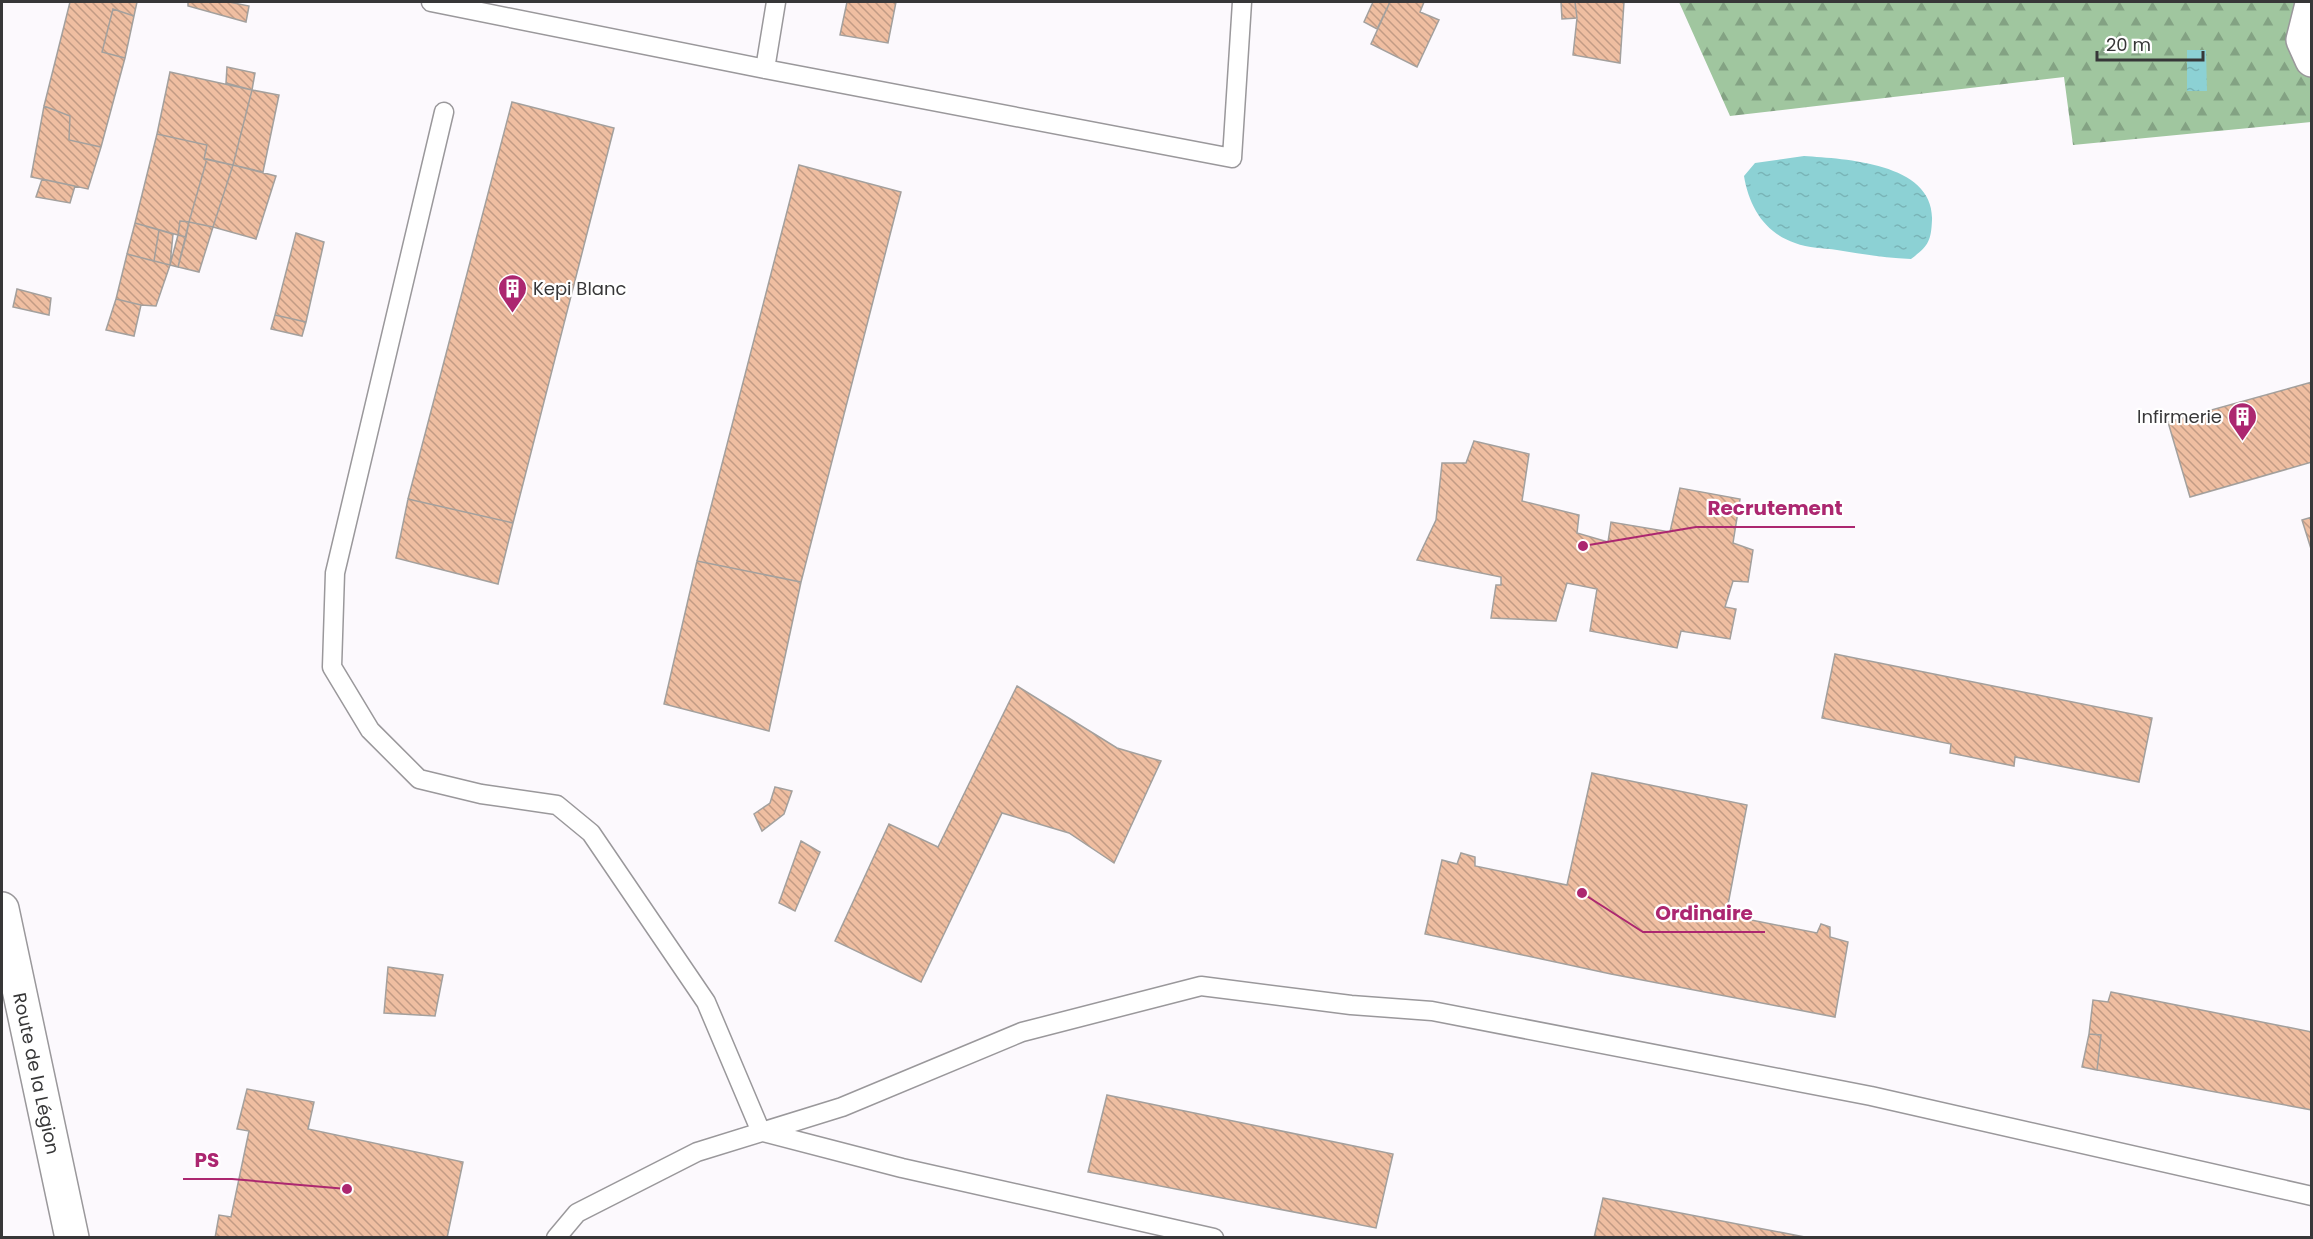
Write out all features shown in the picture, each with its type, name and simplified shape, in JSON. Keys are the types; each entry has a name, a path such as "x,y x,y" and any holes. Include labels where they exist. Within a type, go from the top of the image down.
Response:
{"main road":[{"path":"2312,4 2303,40 2312,60"},
{"name":"Route de la Légion","path":"2,909 72,1238"}],"lane":[{"path":"432,2 468,5 765,69 1232,158 1242,2"},
{"path":"765,69 776,2"},
{"path":"444,112 335,573 332,667 370,730 419,779 481,794 557,805 591,833 706,1002 761,1132"},
{"path":"556,1238 577,1214 697,1152 842,1107 1022,1032 1201,986 1351,1005 1432,1011 1871,1096 2312,1196"},
{"path":"761,1132 902,1168 1214,1238"}],"green space":[{"path":"1679,2 2311,2 2311,122 2073,145 2064,77 1730,116"}],"water":[{"path":"2187,50 2206,50 2207,91 2187,91"},
{"path":"1804,156 1842,159 1885,168 1903,175 1919,186 1929,201 1932,220 1931,234 1925,247 1911,259 1892,258 1805,246 1784,239 1775,233 1754,208 1744,176 1755,163"}],"building":[{"path":"70,2 137,2 134,16 113,9 102,52 125,58 101,147 69,140 70,116 44,106"},
{"path":"188,2 229,2 249,6 246,22 188,6"},
{"path":"847,2 896,2 888,43 840,35"},
{"path":"1373,2 1390,2 1377,29 1364,22"},
{"path":"1390,2 1424,2 1420,12 1439,20 1417,67 1371,44"},
{"path":"1561,2 1575,2 1577,18 1562,19"},
{"path":"1575,2 1624,2 1620,63 1573,55 1577,18"},
{"path":"113,9 134,16 125,58 102,52"},
{"path":"227,67 255,73 252,90 226,83"},
{"path":"170,72 252,90 233,165 204,159 207,145 157,134"},
{"path":"252,90 279,95 263,172 233,165"},
{"name":"Kepi Blanc","path":"512,102 614,128 513,523 408,499"},
{"path":"44,106 70,116 69,140 101,147 88,189 31,177"},
{"path":"157,134 207,145 204,159 207,159 189,222 180,221 178,235 135,223"},
{"path":"207,159 233,165 213,227 189,222"},
{"path":"233,165 276,176 256,239 213,227"},
{"path":"799,165 901,192 801,582 697,561"},
{"path":"42,179 75,186 70,203 36,197"},
{"path":"180,221 189,222 186,237 178,235"},
{"path":"189,222 213,227 199,272 178,267"},
{"path":"135,223 159,230 154,261 127,254"},
{"path":"159,230 173,234 170,265 154,261"},
{"path":"296,233 324,242 306,322 275,315"},
{"path":"178,235 186,237 178,267 170,265"},
{"path":"127,254 170,265 156,306 116,299"},
{"path":"17,289 51,298 49,315 13,307"},
{"path":"116,299 141,305 134,336 106,330"},
{"path":"275,315 306,322 302,336 271,329"},
{"name":"Infirmerie","path":"2312,382 2312,462 2190,497 2168,422"},
{"path":"1474,441 1529,454 1522,501 1579,515 1577,533 1608,542 1611,522 1670,532 1680,488 1740,499 1733,543 1753,550 1748,582 1733,581 1725,607 1736,609 1730,639 1681,631 1677,648 1590,631 1597,589 1567,583 1556,621 1491,618 1496,585 1501,585 1501,577 1417,560 1436,520 1442,463 1466,463"},
{"path":"408,499 513,523 498,584 396,558"},
{"path":"2312,517 2312,552 2302,520"},
{"path":"697,561 801,582 769,731 664,704"},
{"path":"1835,654 2152,718 2139,782 2015,757 2014,766 1950,753 1951,744 1822,718"},
{"path":"1017,686 1117,748 1161,761 1114,863 1069,833 1002,813 921,982 835,941 889,824 938,847"},
{"path":"1592,773 1747,805 1726,915 1817,933 1821,924 1830,927 1830,937 1848,942 1835,1017 1611,974 1425,934 1442,860 1457,864 1461,853 1475,857 1475,866 1567,885"},
{"path":"775,787 792,791 784,814 762,831 754,814 770,803"},
{"path":"801,841 820,852 795,911 779,903"},
{"path":"388,967 443,975 435,1016 384,1013"},
{"path":"2111,992 2312,1032 2312,1110 2097,1070 2101,1035 2089,1034 2093,1000 2108,1002"},
{"path":"2089,1034 2101,1035 2097,1070 2082,1067"},
{"path":"247,1089 314,1102 308,1129 463,1162 447,1238 215,1238 219,1215 231,1217 249,1131 237,1129"},
{"path":"1107,1095 1393,1154 1376,1228 1088,1172"},
{"path":"1603,1198 1810,1238 1594,1238"}],"place":[{"name":"Kepi Blanc","path":"512,314"},
{"name":"Infirmerie","path":"2243,442"},
{"name":"Recrutement","path":"1583,546"},
{"name":"Ordinaire","path":"1582,893"},
{"name":"PS","path":"347,1189"}]}
